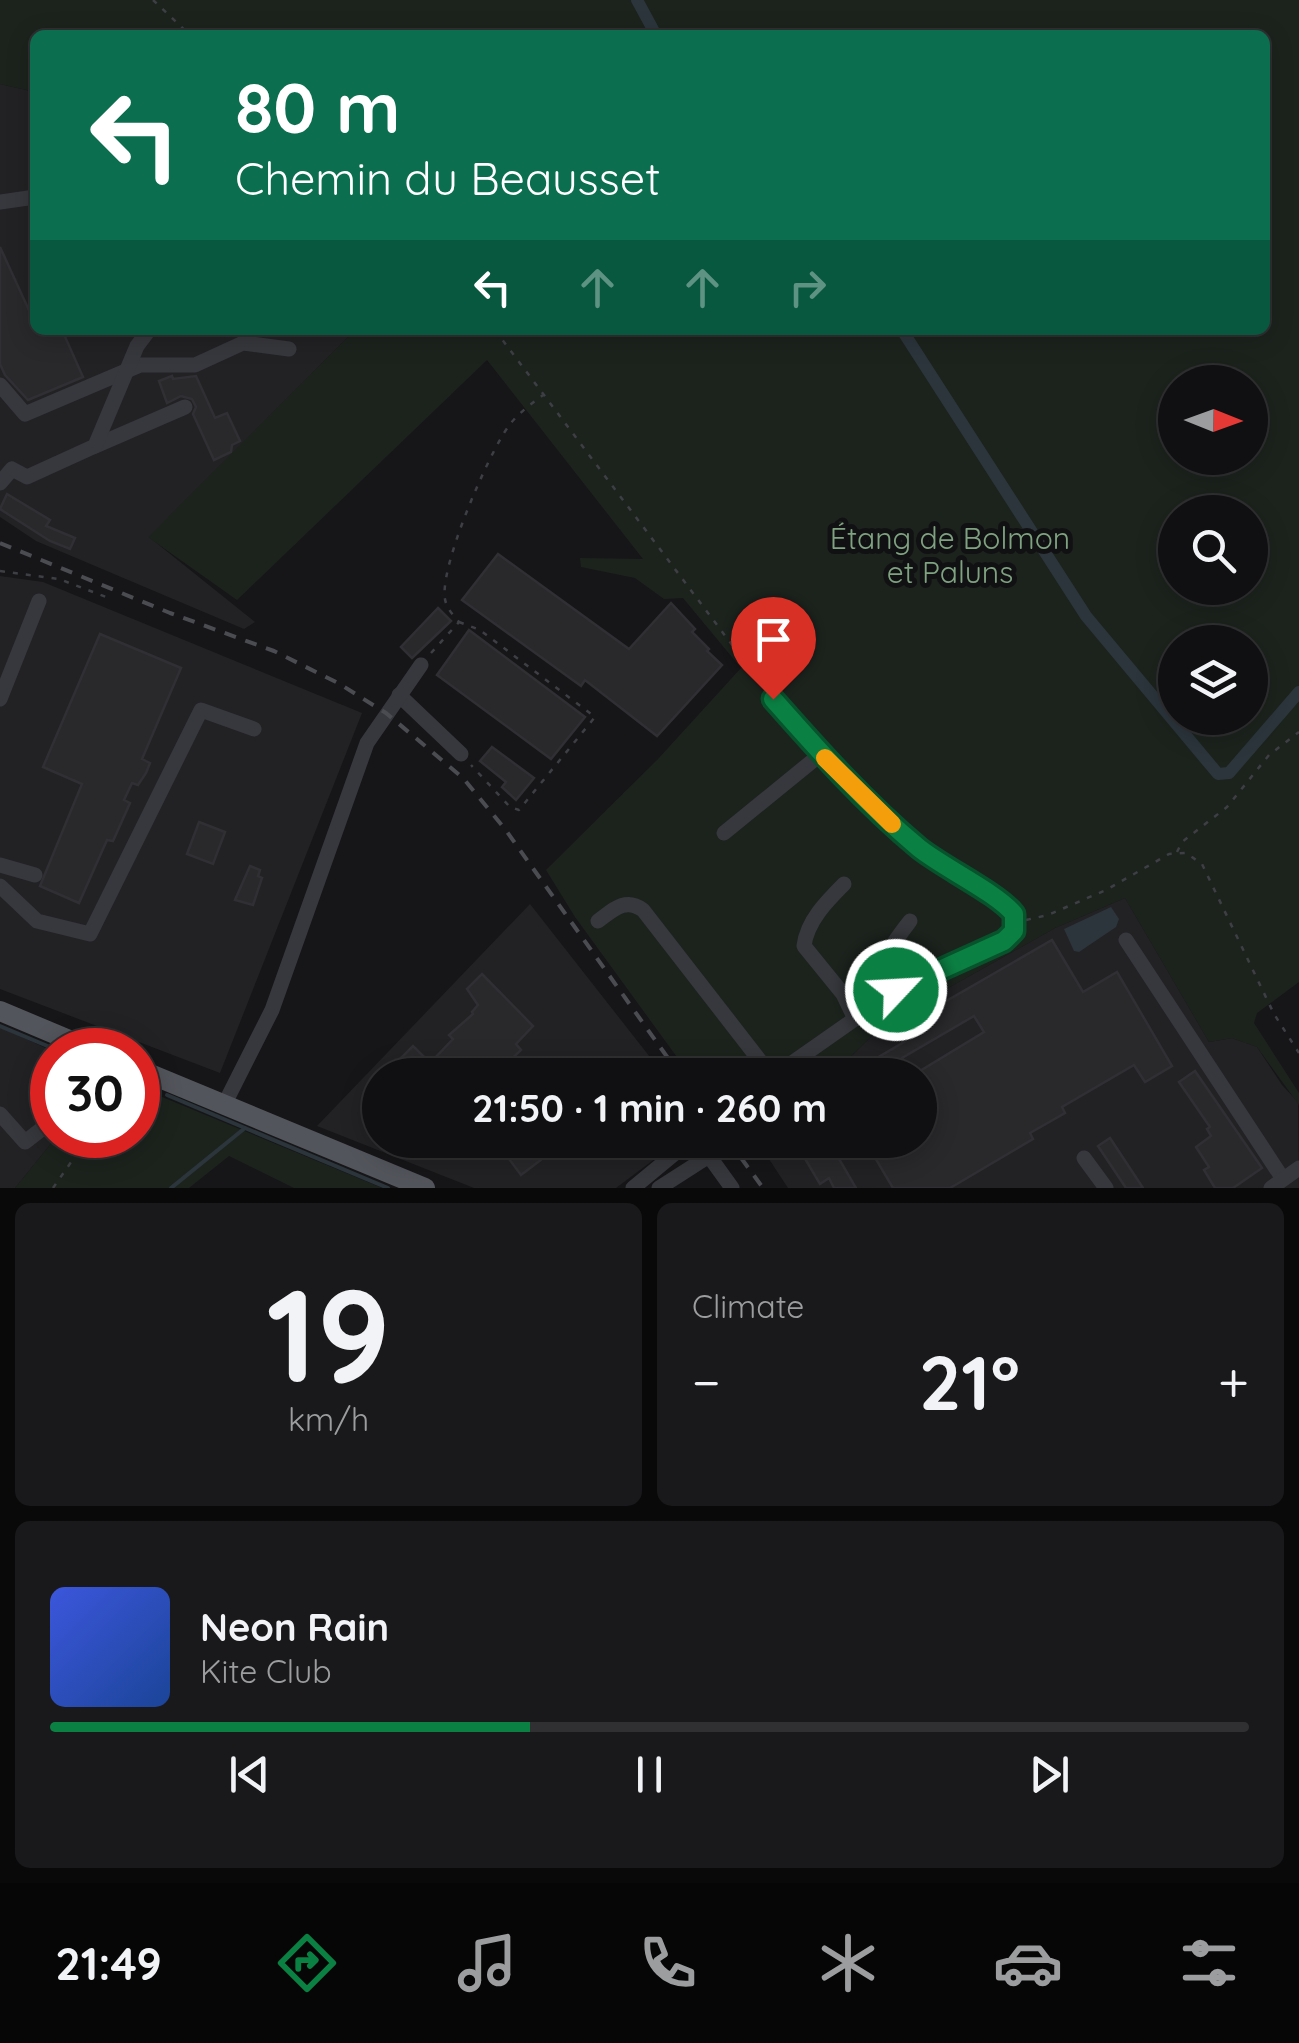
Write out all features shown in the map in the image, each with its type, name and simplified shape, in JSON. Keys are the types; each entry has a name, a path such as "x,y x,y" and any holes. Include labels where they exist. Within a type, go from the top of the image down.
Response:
{"main road":[{"path":"0,1011 41,1028"},
{"path":"160,1078 424,1188"},
{"path":"382,1172 416,1188"}],"street":[{"path":"0,202 30,198"},
{"path":"95,446 125,372 145,335"},
{"path":"227,335 231,348"},
{"path":"0,385 26,414 140,365 195,365 243,343 289,349"},
{"path":"0,483 12,470 27,477 184,408"},
{"path":"0,699 39,602"},
{"path":"224,1105 272,1010 366,744 421,664"},
{"path":"399,695 462,754"},
{"path":"773,699 821,754 921,850 1010,909 1016,919 1014,931 1004,941 889,994 797,1058"},
{"path":"0,886 37,921 90,934 201,710 254,729"},
{"path":"724,834 821,754"},
{"path":"0,865 35,875"},
{"path":"844,884 823,906 807,932 804,946 844,994 854,1017"},
{"path":"598,921 621,904 629,903 643,910 760,1058"},
{"path":"889,994 883,970 886,954 910,922"},
{"path":"1126,940 1277,1184 1299,1168"},
{"path":"0,1114 24,1142 30,1138"},
{"path":"648,1186 709,1156 732,1188"},
{"path":"648,1186 674,1158"},
{"path":"1084,1158 1106,1188"}],"path":[{"path":"153,0 185,30"},
{"path":"499,335 773,699"},
{"path":"462,754 510,807 519,810 595,717 480,630 459,622 446,605 444,591 464,516 490,455 522,410 544,394"},
{"path":"0,570 59,579 106,597"},
{"path":"421,664 459,622"},
{"path":"1177,852 1182,842 1226,807 1269,755 1299,732"},
{"path":"1016,919 1038,918 1079,902 1177,852 1186,852 1202,864 1274,1014 1299,1053"},
{"path":"160,1099 168,1081"},
{"path":"53,1188 74,1158"}],"shaded area":[{"path":"0,84 30,91 30,335 350,335 149,537 255,622 244,629 36,541 0,517"},
{"path":"0,576 43,582 362,713 220,1073 160,1050 160,1028 102,1028 0,989"},
{"path":"1125,898 1209,1042 1232,1038 1257,1047 1298,1102 1299,1188 788,1188 768,1158 937,1158 937,1058 849,1058 884,1024 1055,928"},
{"path":"530,904 651,1058 382,1058"},
{"path":"1111,907 1119,919 1116,927 1079,952 1074,951 1064,929"},
{"path":"0,1027 30,1041 30,1158 39,1158 15,1188 0,1188"},
{"path":"362,1079 362,1144 317,1126"},
{"path":"398,1158 656,1158 616,1188 474,1188"}],"green space":[{"name":"Étang de Bolmon et Paluns","path":"0,0 1299,0 1299,982 1257,1013 1254,1023 1299,1093 1299,1105 1257,1047 1232,1038 1209,1042 1125,898 1055,928 884,1024 849,1058 678,1058 575,917 546,870 658,759 741,668 683,598 664,599 635,578 581,567 580,558 643,559 487,360 237,600 148,537 350,335 1270,335 1270,30 30,30 30,91 0,84"},
{"path":"160,1096 382,1188 294,1188 229,1156 189,1188 15,1188 39,1158 160,1158"}],"building":[{"path":"0,247 30,312 30,335 64,335 83,377 28,400 0,364"},
{"path":"172,376 196,376 215,418 227,413 240,441 232,445 231,452 214,460 193,414 196,407 192,399 181,396 167,403 159,381"},
{"path":"7,494 50,520 46,526 75,538 70,549 0,509"},
{"path":"498,554 629,649 671,603 722,665 657,736 585,680 581,686 462,600"},
{"path":"438,608 451,621 412,658 401,647"},
{"path":"469,630 585,717 551,759 437,675"},
{"path":"100,634 181,668 142,759 150,763 146,773 138,785 132,783 124,800 130,803 113,841 107,840 79,903 40,886 82,784 43,767"},
{"path":"492,747 534,778 516,800 502,787 506,782 480,761"},
{"path":"199,822 225,832 213,864 187,854"},
{"path":"250,866 260,870 258,876 262,878 253,905 235,900"},
{"path":"1052,940 1083,992 1117,972 1172,1066 1145,1082 1134,1065 1062,1107 1065,1113 1030,1133 1033,1139 950,1188 893,1188 875,1158 937,1158 937,1061 984,1032 974,1016 902,1058 877,1058 904,1042 896,1030"},
{"path":"482,974 533,1026 516,1044 521,1050 513,1058 435,1058 453,1039 449,1035 478,1005 467,989"},
{"path":"413,1046 425,1058 401,1058"},
{"path":"1195,1071 1262,1168 1233,1188 1215,1188 1204,1170 1209,1167 1196,1147 1211,1136 1207,1129 1210,1127 1179,1082"},
{"path":"1110,1138 1143,1188 1126,1188 1098,1146"},
{"path":"508,1158 541,1158 542,1159 521,1175"},
{"path":"805,1158 838,1158 856,1188 834,1188 829,1178 820,1184"}],"waterway":[{"path":"637,0 653,30"},
{"path":"905,335 1086,616 1218,774 1229,773 1299,692"},
{"path":"0,1026 30,1039"},
{"path":"167,1095 245,1128"},
{"path":"171,1188 245,1128 388,1188"}],"railway":[{"path":"0,543 274,651 386,713 463,778 505,829 668,1058"},
{"path":"741,1158 763,1188"}],"slow traffic":[{"path":"825,758 892,824"}],"route":[{"path":"773,699 821,754 896,828 921,850 1014,914 1014,931 1004,941 896,990"}]}
